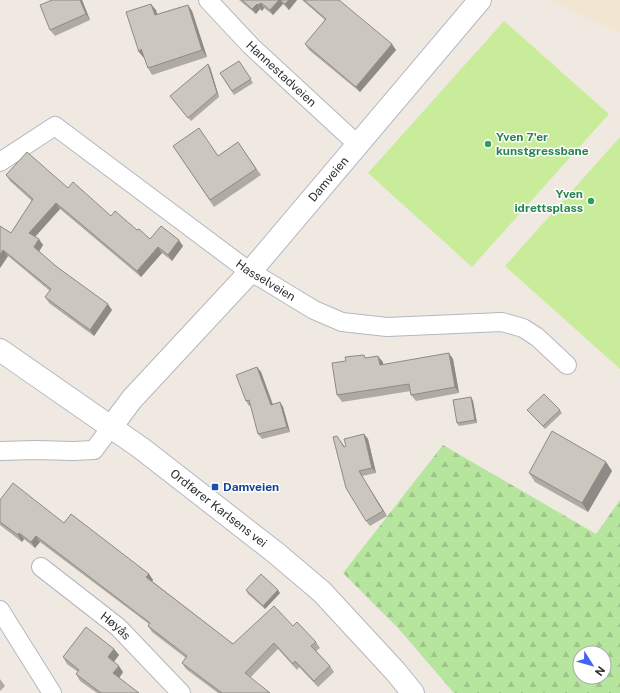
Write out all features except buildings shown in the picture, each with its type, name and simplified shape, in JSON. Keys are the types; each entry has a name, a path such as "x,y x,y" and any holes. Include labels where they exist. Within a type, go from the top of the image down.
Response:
{"street":[{"name":"Hannestadveien","path":"208,0 251,46 357,144"},
{"name":"Damveien","path":"111,427 132,399 250,272 480,0"},
{"name":"Hasselveien","path":"0,162 55,126 250,272 314,310 342,322 387,327 502,322 523,328 537,337 567,365"},
{"name":"Ordfører Karlsens vei","path":"0,350 141,448 271,548 322,592 413,693"},
{"path":"0,452 36,450 94,450 111,427"},
{"name":"Høyås","path":"41,568 118,627 181,693"},
{"path":"0,610 52,693"}],"shaded area":[{"path":"550,0 620,0 620,33"}],"green space":[{"name":"Yven 7'er kunstgressbane","path":"504,21 609,114 472,267 368,173"},
{"name":"Yven idrettsplass","path":"620,137 620,369 505,266"},
{"path":"443,445 596,534 620,500 620,693 454,693 398,628 343,573"}],"place":[{"name":"Yven 7'er kunstgressbane","path":"488,144"},
{"name":"Yven idrettsplass","path":"591,201"},
{"name":"Damveien","path":"215,487"}]}
